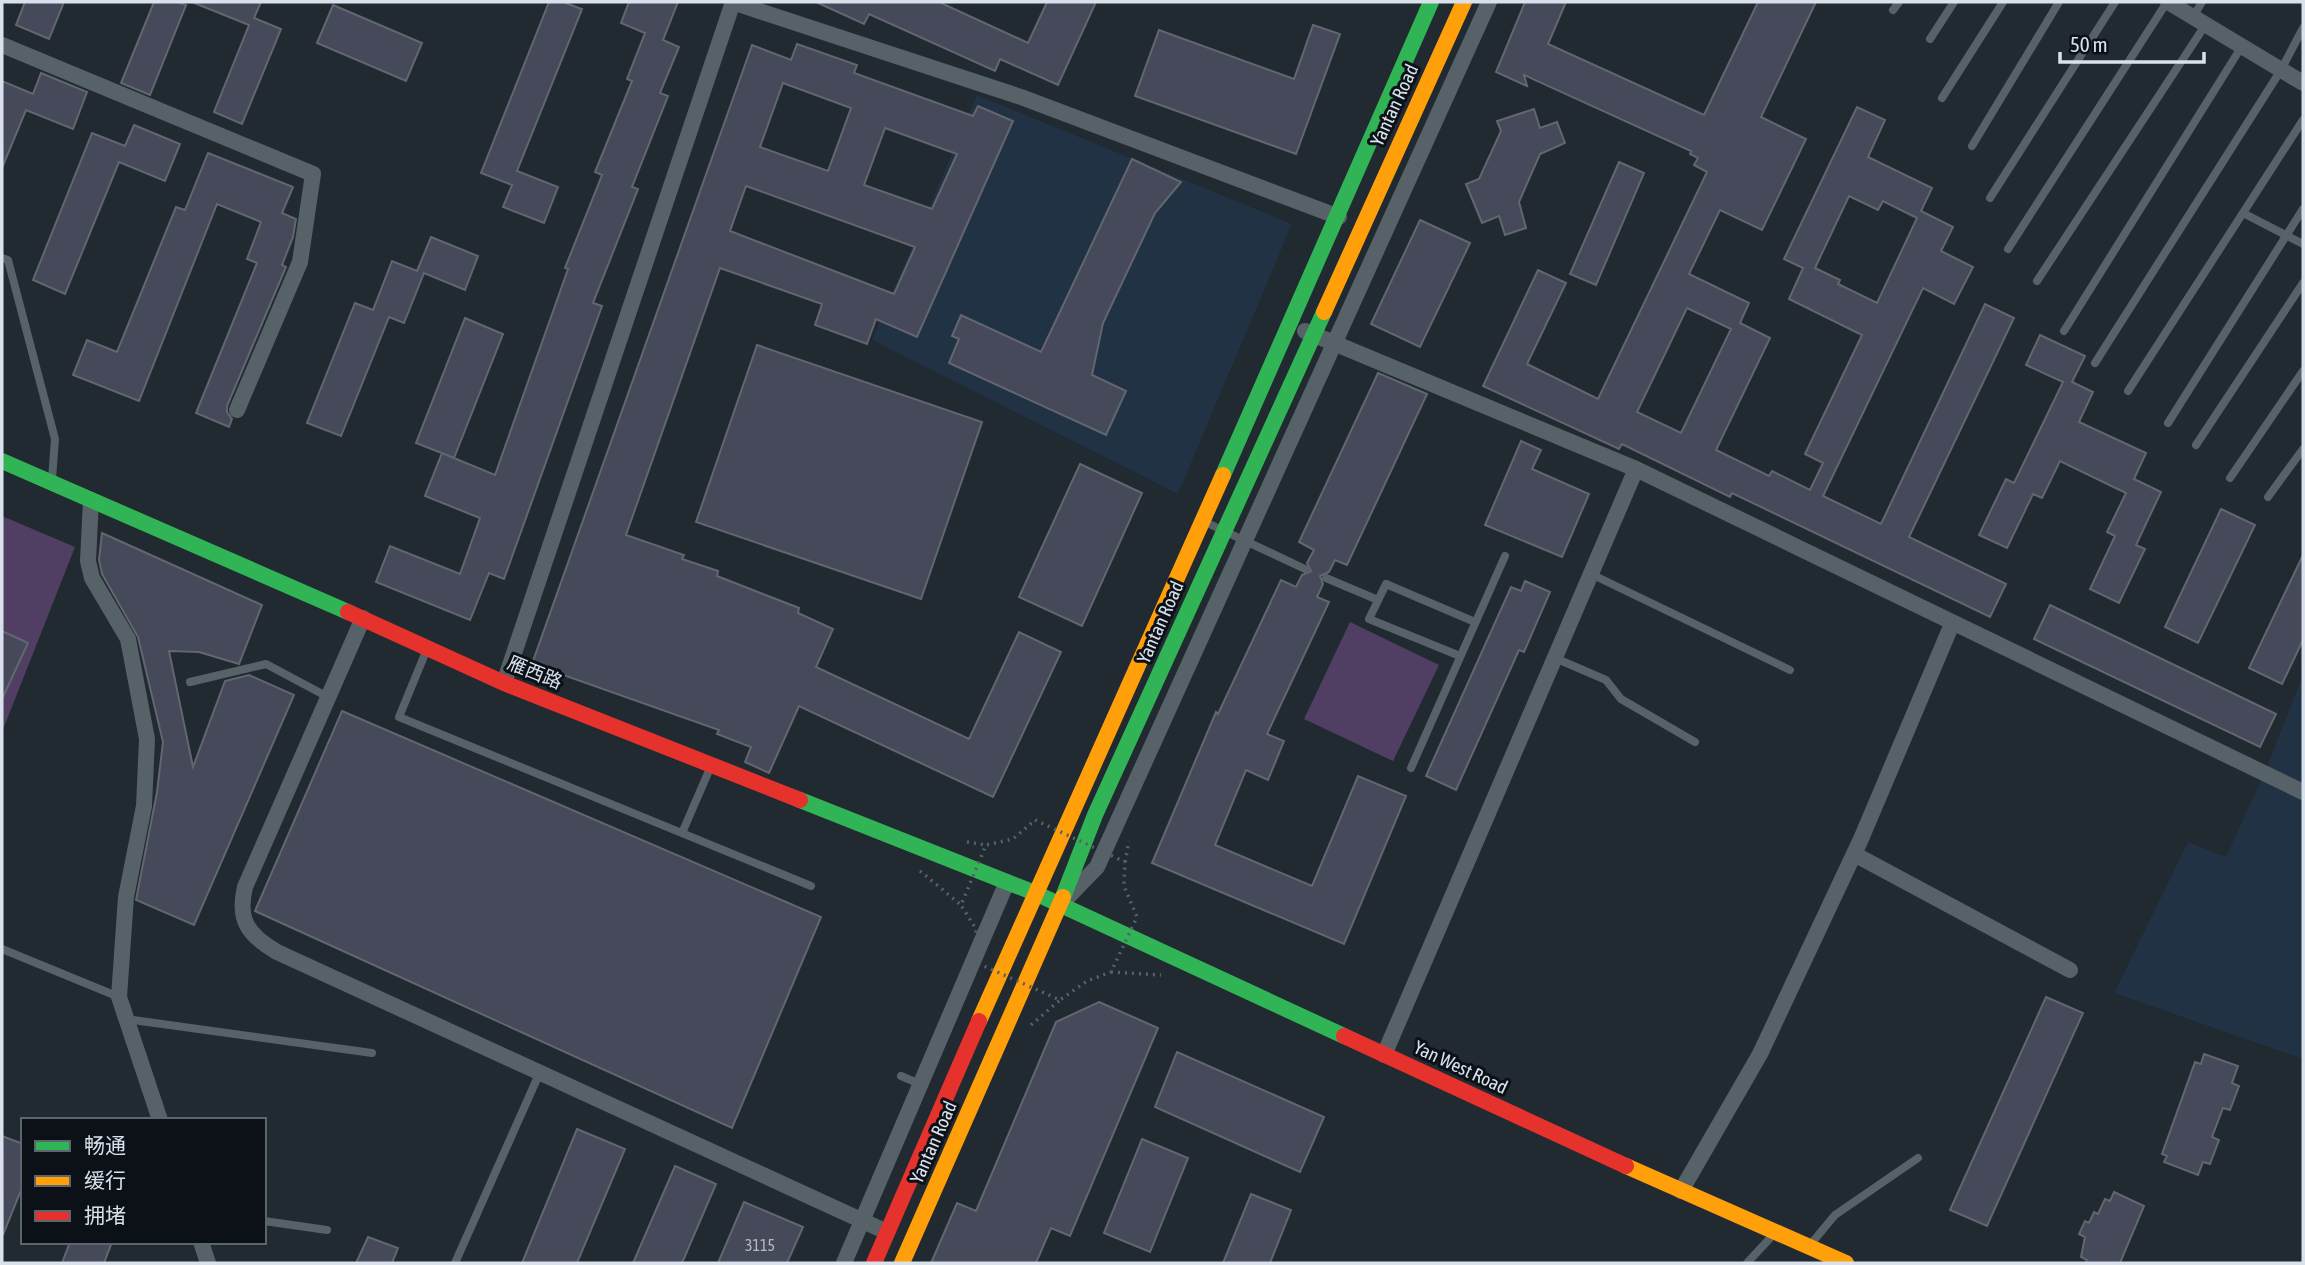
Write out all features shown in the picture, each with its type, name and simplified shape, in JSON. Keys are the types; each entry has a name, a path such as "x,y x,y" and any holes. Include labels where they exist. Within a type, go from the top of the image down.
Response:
{"main road":[{"name":"Yantan Road","path":"874,1263 1035,893 1339,217 1431,2"},
{"name":"Yantan Road","path":"902,1263 1060,905 1095,815 1311,334 1464,2"},
{"name":"雁西路","path":"2,460 363,618 503,683 712,763 1060,905"},
{"name":"Yan West Road","path":"1060,905 1681,1191 1846,1263"}],"street":[{"path":"503,683 553,546 732,2 774,9 1021,97 1339,217"},
{"path":"1060,905 1097,867 1489,2"},
{"path":"2168,2 2303,83"},
{"path":"2,45 313,174 300,262 237,410"},
{"path":"1290,324 1333,345 1636,469 2303,792"},
{"path":"1384,1055 1636,469"},
{"path":"92,500 90,569 128,639 147,739 144,806 126,897 119,997 159,1118"},
{"path":"363,618 328,696 292,796 245,887 241,905 246,925 257,941 887,1232"},
{"path":"1681,1191 1760,1054 1854,854 1952,624"},
{"path":"1854,854 2070,970"},
{"name":"Yantan Road","path":"844,1263 1007,882"},
{"path":"202,1244 208,1263"}],"lane":[{"path":"1893,10 1899,2"},
{"path":"1930,39 1954,2"},
{"path":"1942,98 2003,2"},
{"path":"1972,146 2059,2"},
{"path":"1990,198 2115,2"},
{"path":"2008,249 2168,2"},
{"path":"2038,281 2199,20 2202,2"},
{"path":"2095,363 2281,70 2303,28"},
{"path":"2064,331 2242,46"},
{"path":"2129,391 2303,120"},
{"path":"2168,423 2303,209"},
{"path":"2243,213 2303,244"},
{"path":"2,258 8,260 55,439 51,482"},
{"path":"2196,445 2303,283"},
{"path":"2230,478 2303,371"},
{"path":"2268,497 2303,449"},
{"path":"1203,521 1305,569"},
{"path":"1411,768 1505,555"},
{"path":"1591,574 1790,670"},
{"path":"1326,578 1378,600"},
{"path":"1460,656 1369,619 1386,584 1475,622"},
{"path":"428,647 399,717 811,886"},
{"path":"1555,658 1606,680 1621,699 1695,742"},
{"path":"190,682 266,664 328,696"},
{"path":"682,833 712,763"},
{"path":"2,949 119,997"},
{"path":"125,1019 372,1053"},
{"path":"455,1263 540,1072"},
{"path":"901,1076 920,1084"},
{"path":"1808,1247 1835,1215 1918,1158"},
{"path":"266,1221 327,1230"},
{"path":"1747,1263 1775,1233"}],"path":[{"path":"1035,820 1125,862 1124,886 1136,917 1111,972 1087,981 1060,1000 975,962 976,929 961,905 986,845 1013,839 1035,820"}],"shaded area":[{"path":"977,95 1292,224 1178,494 872,340"},
{"path":"2,516 75,547 2,732"},
{"path":"1350,622 1439,665 1393,761 1304,719"},
{"path":"2303,674 2303,1059 2114,993 2188,842 2226,857 2269,762"}],"building":[{"path":"25,2 64,2 49,39 16,25"},
{"path":"154,2 177,2 186,5 150,95 121,83"},
{"path":"192,2 261,2 254,18 281,29 242,124 214,112 249,25"},
{"path":"549,2 563,2 582,9 517,171 558,187 544,223 503,207 512,185 481,173"},
{"path":"629,2 678,2 663,40 679,47 660,93 668,96 632,187 638,189 593,303 602,306 504,579 489,573 470,620 376,582 390,546 460,574 480,518 425,496 442,453 495,475 568,269 565,268 602,175 595,172 632,81 627,79 645,33 621,23"},
{"path":"816,2 939,2 1028,43 1047,2 1096,2 1058,85 1000,59 995,71 869,14 864,24"},
{"path":"1525,2 1566,2 1548,44 1704,115 1758,2 1816,2 1761,117 1806,139 1762,230 1720,210 1689,274 1749,303 1740,323 1770,338 1716,450 1769,476 1772,471 1810,490 1823,463 1805,454 1862,335 1789,299 1803,268 1784,259 1857,107 1885,120 1868,157 1932,188 1921,211 1953,227 1941,251 1973,267 1954,304 1923,288 1823,496 1881,524 1985,304 2014,318 1909,537 2006,584 1990,617 1732,493 1730,497 1622,444 1619,449 1483,386 1538,270 1566,283 1527,364 1598,399 1707,172 1694,165 1698,158 1690,154 1691,151 1524,75 1527,86 1496,72","holes":["1849,196 1878,210 1883,201 1917,218 1877,303 1838,284 1840,280 1815,268","1687,308 1731,329 1681,433 1637,412"]},
{"path":"333,5 422,43 406,81 317,43"},
{"path":"1313,25 1340,34 1296,154 1135,96 1159,30 1294,79"},
{"path":"797,44 857,65 854,73 973,116 978,106 1013,121 917,337 876,319 867,344 815,325 822,304 720,268 626,535 684,555 682,559 718,571 717,576 799,608 798,613 833,629 816,667 969,739 1019,632 1061,652 993,797 799,706 769,773 745,762 751,747 717,734 719,730 532,664 752,45 791,60","holes":["783,83 851,108 828,171 760,147","885,128 957,154 932,209 864,185","746,186 915,247 894,294 730,231"]},
{"path":"41,73 87,92 73,129 26,110 2,168 2,81 33,94"},
{"path":"1534,109 1540,128 1557,122 1565,143 1540,154 1519,202 1526,228 1505,235 1499,216 1482,223 1466,184 1479,179 1501,131 1497,121"},
{"path":"134,125 180,144 165,181 119,162 65,294 33,280 92,133 125,146"},
{"path":"208,153 293,187 282,213 296,219 293,237 282,265 286,267 227,406 227,412 232,419 229,427 196,413 257,263 247,259 261,222 217,204 139,401 73,375 87,340 117,352 176,207 185,210"},
{"path":"1132,159 1181,182 1155,213 1103,323 1092,375 1126,391 1106,435 949,363 959,339 952,336 961,315 1041,352"},
{"path":"1619,162 1644,173 1596,285 1570,274"},
{"path":"1420,220 1470,243 1420,347 1371,324"},
{"path":"431,237 478,256 465,290 424,273 404,323 389,317 341,436 307,423 355,303 373,310 392,261 417,271"},
{"path":"465,318 503,334 454,458 416,443"},
{"path":"2040,335 2085,356 2072,382 2093,392 2079,422 2146,453 2134,479 2161,492 2136,545 2145,549 2119,603 2090,589 2115,536 2107,532 2126,493 2060,461 2042,498 2033,494 2007,548 1979,535 2006,479 2014,483 2063,382 2026,365"},
{"path":"757,345 982,422 921,599 696,522"},
{"path":"1378,373 1427,394 1347,565 1335,560 1329,572 1320,576 1323,584 1317,597 1329,602 1267,734 1284,741 1268,780 1246,770 1215,845 1312,886 1358,776 1406,796 1344,944 1152,863 1216,712 1218,714 1281,580 1296,587 1302,575 1311,571 1307,563 1314,550 1299,542"},
{"path":"1521,441 1541,450 1532,469 1589,494 1562,557 1485,525"},
{"path":"1080,464 1142,493 1082,626 1019,597"},
{"path":"2221,509 2255,525 2198,643 2165,627"},
{"path":"102,533 262,605 239,664 199,652 169,651 193,767 225,681 249,675 294,695 194,925 136,900 157,792 163,742 138,637 102,574 99,560"},
{"path":"2303,555 2303,640 2282,684 2249,668"},
{"path":"1525,581 1550,592 1524,652 1519,650 1456,790 1426,776 1511,587 1521,591"},
{"path":"2050,605 2276,714 2260,747 2034,639"},
{"path":"2,631 28,643 2,699"},
{"path":"342,711 821,917 732,1128 255,911"},
{"path":"2046,997 2083,1013 1987,1226 1950,1210"},
{"path":"1099,1002 1158,1028 1070,1236 1051,1228 1036,1263 931,1263 957,1203 976,1211 1056,1022"},
{"path":"1177,1052 1324,1117 1300,1172 1155,1107"},
{"path":"2204,1054 2238,1066 2232,1083 2239,1086 2230,1110 2223,1108 2212,1137 2219,1140 2210,1164 2203,1162 2198,1175 2164,1162 2167,1156 2162,1154 2195,1062 2201,1064"},
{"path":"577,1129 625,1149 577,1263 522,1263"},
{"path":"2,1136 21,1143 21,1190 3,1235"},
{"path":"1142,1139 1188,1158 1150,1252 1104,1233"},
{"path":"675,1166 716,1184 682,1263 633,1263"},
{"path":"2114,1192 2144,1206 2120,1263 2085,1263 2087,1260 2081,1257 2085,1237 2079,1234 2085,1221 2089,1223 2094,1212 2098,1214 2105,1199 2110,1201"},
{"path":"1251,1194 1291,1210 1270,1263 1223,1263"},
{"path":"744,1202 803,1227 787,1263 718,1263"},
{"path":"368,1237 398,1248 392,1263 356,1263"},
{"path":"69,1244 111,1244 104,1263 62,1263"}],"traffic: fast":[{"path":"1223,475 1431,2"},
{"path":"1063,897 1095,815 1324,312"},
{"path":"2,461 348,612"},
{"path":"800,800 1035,893 1344,1036"}],"traffic: slow":[{"path":"1324,312 1464,2"},
{"path":"979,1021 1223,475"},
{"path":"902,1263 1063,897"},
{"path":"1626,1166 1846,1263"}],"traffic: jam":[{"path":"348,612 504,683 800,800"},
{"path":"874,1263 979,1021"},
{"path":"1344,1036 1626,1166"}]}
